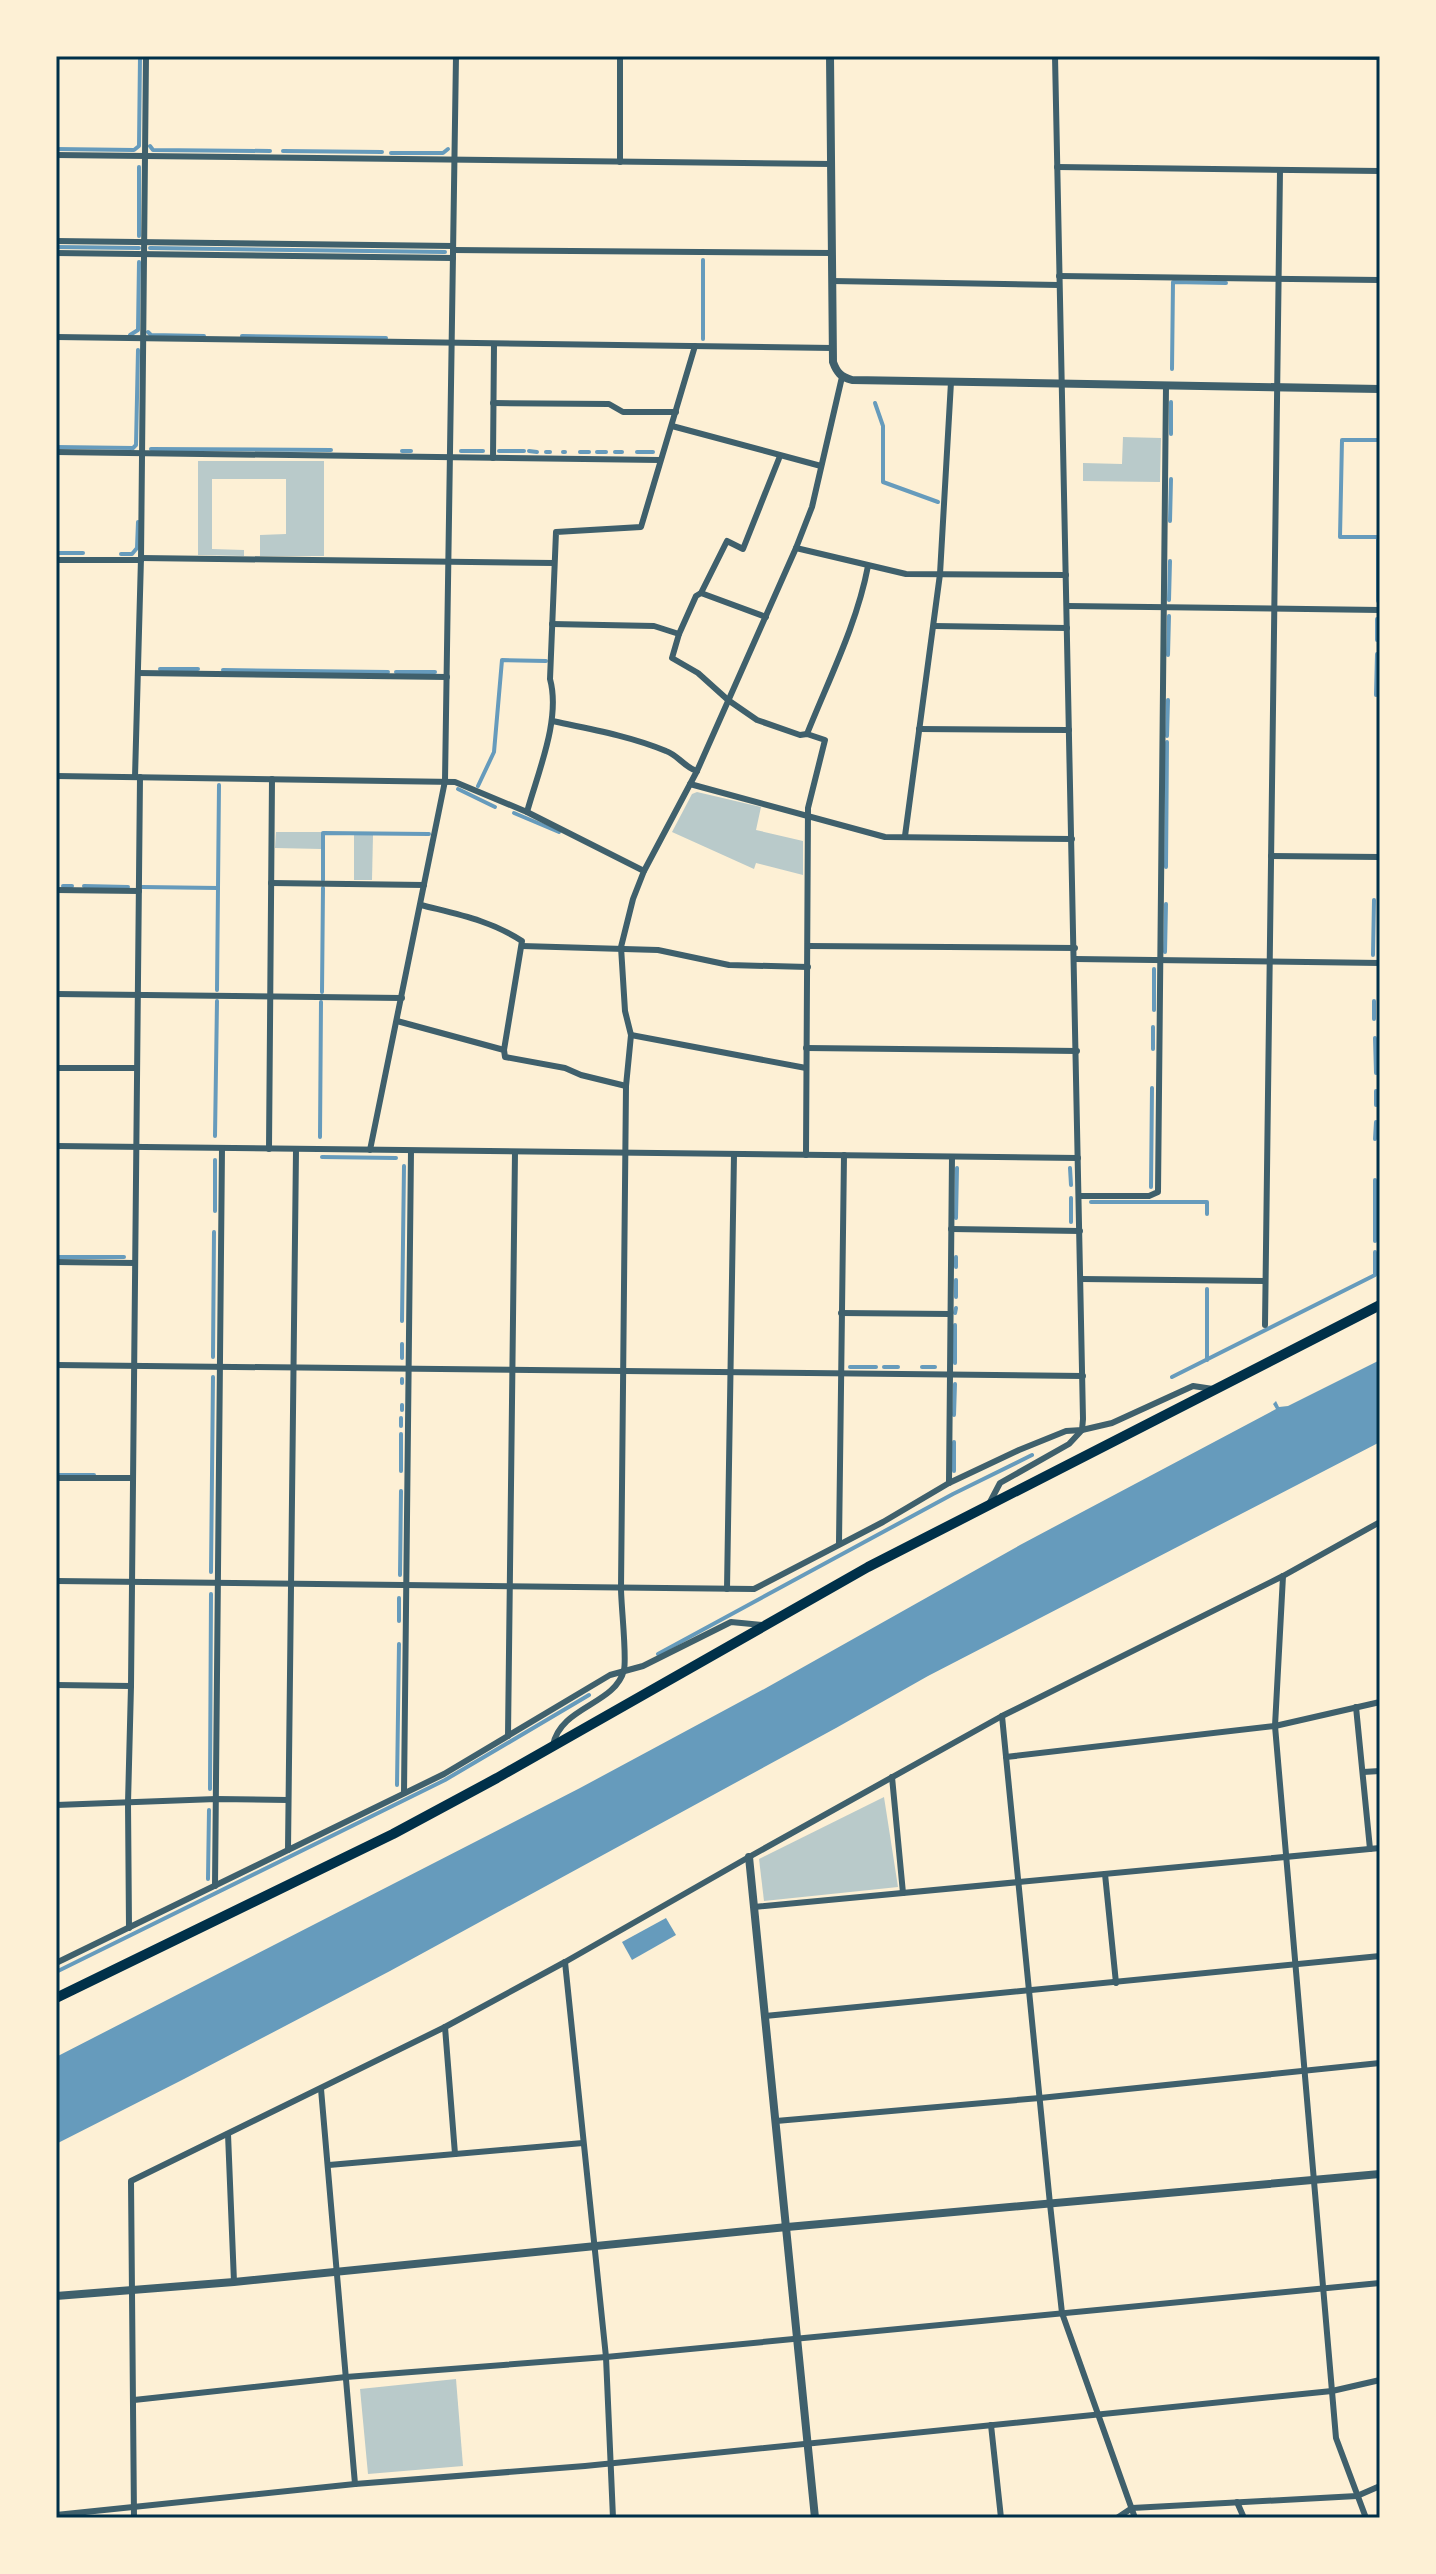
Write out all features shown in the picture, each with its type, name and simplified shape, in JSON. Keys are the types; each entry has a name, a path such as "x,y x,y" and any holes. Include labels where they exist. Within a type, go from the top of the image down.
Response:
{"main road":[{"path":"56,1998 393,1834 868,1567 1380,1305"}],"street":[{"path":"129,1928 146,56"},
{"path":"370,1150 445,781 456,56"},
{"path":"620,56 620,162"},
{"path":"830,56 833,362 842,377 852,380 1062,385 1380,389"},
{"path":"989,1504 1000,1483 1069,1444 1082,1430 1080,1196 1055,56"},
{"path":"1252,56 1380,57"},
{"path":"56,155 832,164"},
{"path":"1057,167 1380,171"},
{"path":"1265,1325 1276,278 1280,170"},
{"path":"56,241 453,251"},
{"path":"56,253 832,253"},
{"path":"1059,276 1380,280"},
{"path":"832,281 1059,285"},
{"path":"56,337 833,348"},
{"path":"493,458 494,344"},
{"path":"527,812 552,721 555,696 550,679 556,532 641,527 695,346"},
{"path":"553,1745 562,1723 615,1686 624,1669 621,1588 626,1086 631,1035 625,1011 621,947 633,899 644,871 697,771 812,507 842,377"},
{"path":"905,836 940,574 951,382"},
{"path":"1080,1196 1149,1196 1158,1192 1166,386"},
{"path":"493,403 609,404 623,412 676,412"},
{"path":"672,426 821,466"},
{"path":"56,452 660,460"},
{"path":"780,456 743,549 727,541 701,593 696,596 672,658 698,673 728,700 757,720 825,740 808,808 806,1155"},
{"path":"796,548 906,574 1066,575"},
{"path":"56,560 554,563"},
{"path":"807,734 847,638 868,566"},
{"path":"701,593 766,617"},
{"path":"1067,606 1380,610"},
{"path":"552,624 654,626 679,634"},
{"path":"934,626 1067,628"},
{"path":"138,673 447,677"},
{"path":"552,721 607,732 670,752 688,768 697,771"},
{"path":"919,729 1069,730"},
{"path":"56,776 455,782 527,812 644,871"},
{"path":"269,1149 272,779"},
{"path":"690,784 885,837 1072,839"},
{"path":"1271,856 1380,857"},
{"path":"271,883 424,885"},
{"path":"56,890 139,891"},
{"path":"421,905 482,920 522,941 505,1057 565,1068 626,1086"},
{"path":"522,946 621,947 658,950 729,965 808,967"},
{"path":"808,946 1075,948"},
{"path":"1075,959 1380,963"},
{"path":"56,994 402,998"},
{"path":"397,1021 504,1050"},
{"path":"631,1035 806,1068"},
{"path":"806,1048 1077,1051"},
{"path":"56,1068 137,1068"},
{"path":"56,1146 1078,1158"},
{"path":"215,1886 222,1148"},
{"path":"288,1850 296,1150"},
{"path":"404,1793 411,1151"},
{"path":"508,1736 515,1152"},
{"path":"727,1589 734,1154"},
{"path":"839,1543 844,1155"},
{"path":"949,1483 952,1157"},
{"path":"951,1229 1080,1231"},
{"path":"56,1262 135,1263"},
{"path":"1081,1279 1265,1281"},
{"path":"841,1313 950,1314"},
{"path":"56,1365 1083,1376"},
{"path":"56,1581 754,1589 883,1522 949,1483 1066,1431 1112,1423 1193,1386 1216,1390"},
{"path":"56,1478 133,1478"},
{"path":"134,2518 131,2181 445,2027 1002,1716 1283,1576 1380,1522"},
{"path":"1283,1576 1275,1726 1336,2438 1366,2518"},
{"path":"56,1963 444,1774 610,1675 643,1666 731,1622 765,1625"},
{"path":"56,1685 131,1686"},
{"path":"1006,1757 1275,1726 1380,1702"},
{"path":"1356,1707 1370,1849"},
{"path":"1002,1716 1062,2313 1135,2518"},
{"path":"1363,1772 1380,1771"},
{"path":"892,1777 903,1893"},
{"path":"56,1805 216,1799 288,1800"},
{"path":"754,1907 1380,1848"},
{"path":"749,1857 815,2518"},
{"path":"1105,1874 1116,1983"},
{"path":"765,2016 1380,1956"},
{"path":"565,1962 606,2357 613,2518"},
{"path":"445,2027 455,2154"},
{"path":"776,2121 1380,2063"},
{"path":"321,2089 355,2484"},
{"path":"228,2134 234,2282"},
{"path":"329,2165 583,2143"},
{"path":"56,2296 1380,2174"},
{"path":"134,2400 346,2377 606,2357 1380,2283"},
{"path":"56,2515 1098,2415 1332,2391 1380,2380"},
{"path":"991,2425 1001,2518"},
{"path":"1117,2518 1132,2508 1357,2496 1380,2486"},
{"path":"1237,2502 1244,2518"}],"shaded area":[{"path":"1123,437 1161,438 1160,482 1083,481 1083,463 1122,464"},
{"path":"198,461 324,461 324,556 260,556 260,535 286,534 286,479 212,479 212,549 244,550 244,556 198,555"},
{"path":"697,792 761,807 756,830 803,841 803,875 756,863 754,869 672,832 692,794"},
{"path":"276,832 322,832 321,849 275,848"},
{"path":"354,835 373,835 372,880 354,880"},
{"path":"884,1797 898,1887 764,1901 759,1859"},
{"path":"456,2379 463,2466 368,2474 360,2389"}],"water":[{"path":"1380,1360 1380,1442 928,1676 390,1971 56,2144 56,2057 580,1788 766,1688 1020,1545 1276,1409 1273,1404 1276,1401 1279,1407 1288,1406"},
{"path":"666,1918 676,1935 632,1960 622,1942"}],"waterway":[{"path":"56,149 134,150 139,146 140,56"},
{"path":"150,146 153,150 270,151"},
{"path":"391,153 443,153 448,149"},
{"path":"283,151 382,152"},
{"path":"139,167 139,236"},
{"path":"56,247 139,248"},
{"path":"150,248 445,252"},
{"path":"703,260 703,339"},
{"path":"130,335 138,330 139,262"},
{"path":"1172,369 1173,282 1226,283"},
{"path":"148,332 151,335 204,336"},
{"path":"242,336 386,338"},
{"path":"56,447 133,448 136,445 138,350"},
{"path":"1171,402 1171,434"},
{"path":"875,403 883,426 883,482 938,502"},
{"path":"1378,601 1378,537 1340,537 1342,440 1380,440"},
{"path":"151,449 331,450"},
{"path":"402,451 411,451"},
{"path":"461,451 483,451"},
{"path":"499,451 524,451"},
{"path":"529,451 537,452"},
{"path":"580,452 589,452"},
{"path":"597,452 606,452"},
{"path":"615,452 622,452"},
{"path":"637,452 653,452"},
{"path":"1170,521 1171,479"},
{"path":"121,554 132,554 137,548 138,522"},
{"path":"56,553 83,553"},
{"path":"1169,600 1170,561"},
{"path":"1168,655 1169,616"},
{"path":"1377,619 1377,640"},
{"path":"1376,695 1377,654"},
{"path":"478,786 494,752 502,660 546,661"},
{"path":"160,669 198,669"},
{"path":"223,670 388,672"},
{"path":"396,672 435,672"},
{"path":"1167,736 1168,700"},
{"path":"1166,867 1167,742"},
{"path":"217,990 219,785"},
{"path":"458,789 495,807"},
{"path":"514,813 559,832"},
{"path":"323,880 323,833 429,834"},
{"path":"63,886 72,886"},
{"path":"84,886 128,887"},
{"path":"142,887 218,888"},
{"path":"322,992 323,888"},
{"path":"1373,955 1374,900"},
{"path":"1165,952 1166,904"},
{"path":"1154,969 1154,1010"},
{"path":"215,1136 217,1001"},
{"path":"1374,1001 1374,1019"},
{"path":"320,1137 321,1002"},
{"path":"1153,1027 1153,1049"},
{"path":"1375,1038 1376,1073"},
{"path":"1151,1187 1152,1088"},
{"path":"1376,1091 1376,1105"},
{"path":"1375,1139 1376,1122"},
{"path":"322,1157 396,1158"},
{"path":"215,1160 215,1211"},
{"path":"402,1321 404,1166"},
{"path":"956,1218 957,1168"},
{"path":"1070,1168 1071,1185"},
{"path":"1375,1180 1375,1241"},
{"path":"1071,1198 1071,1222"},
{"path":"1091,1202 1207,1202 1207,1214"},
{"path":"213,1357 214,1232"},
{"path":"1172,1377 1375,1275 1375,1252"},
{"path":"56,1257 124,1257"},
{"path":"956,1257 956,1267"},
{"path":"956,1280 956,1297"},
{"path":"1207,1289 1207,1360"},
{"path":"955,1313 956,1308"},
{"path":"955,1325 955,1363"},
{"path":"402,1344 402,1358"},
{"path":"850,1367 876,1367"},
{"path":"884,1367 898,1367"},
{"path":"922,1367 935,1367"},
{"path":"211,1572 213,1377"},
{"path":"954,1415 955,1384"},
{"path":"402,1405 402,1410"},
{"path":"401,1418 401,1426"},
{"path":"401,1434 401,1471"},
{"path":"954,1442 954,1471"},
{"path":"658,1654 953,1494 1032,1455"},
{"path":"56,1475 94,1475"},
{"path":"400,1575 401,1491"},
{"path":"210,1789 211,1594"},
{"path":"399,1598 399,1621"},
{"path":"397,1785 399,1644"},
{"path":"56,1972 445,1780 589,1695"},
{"path":"208,1879 209,1810"}]}
